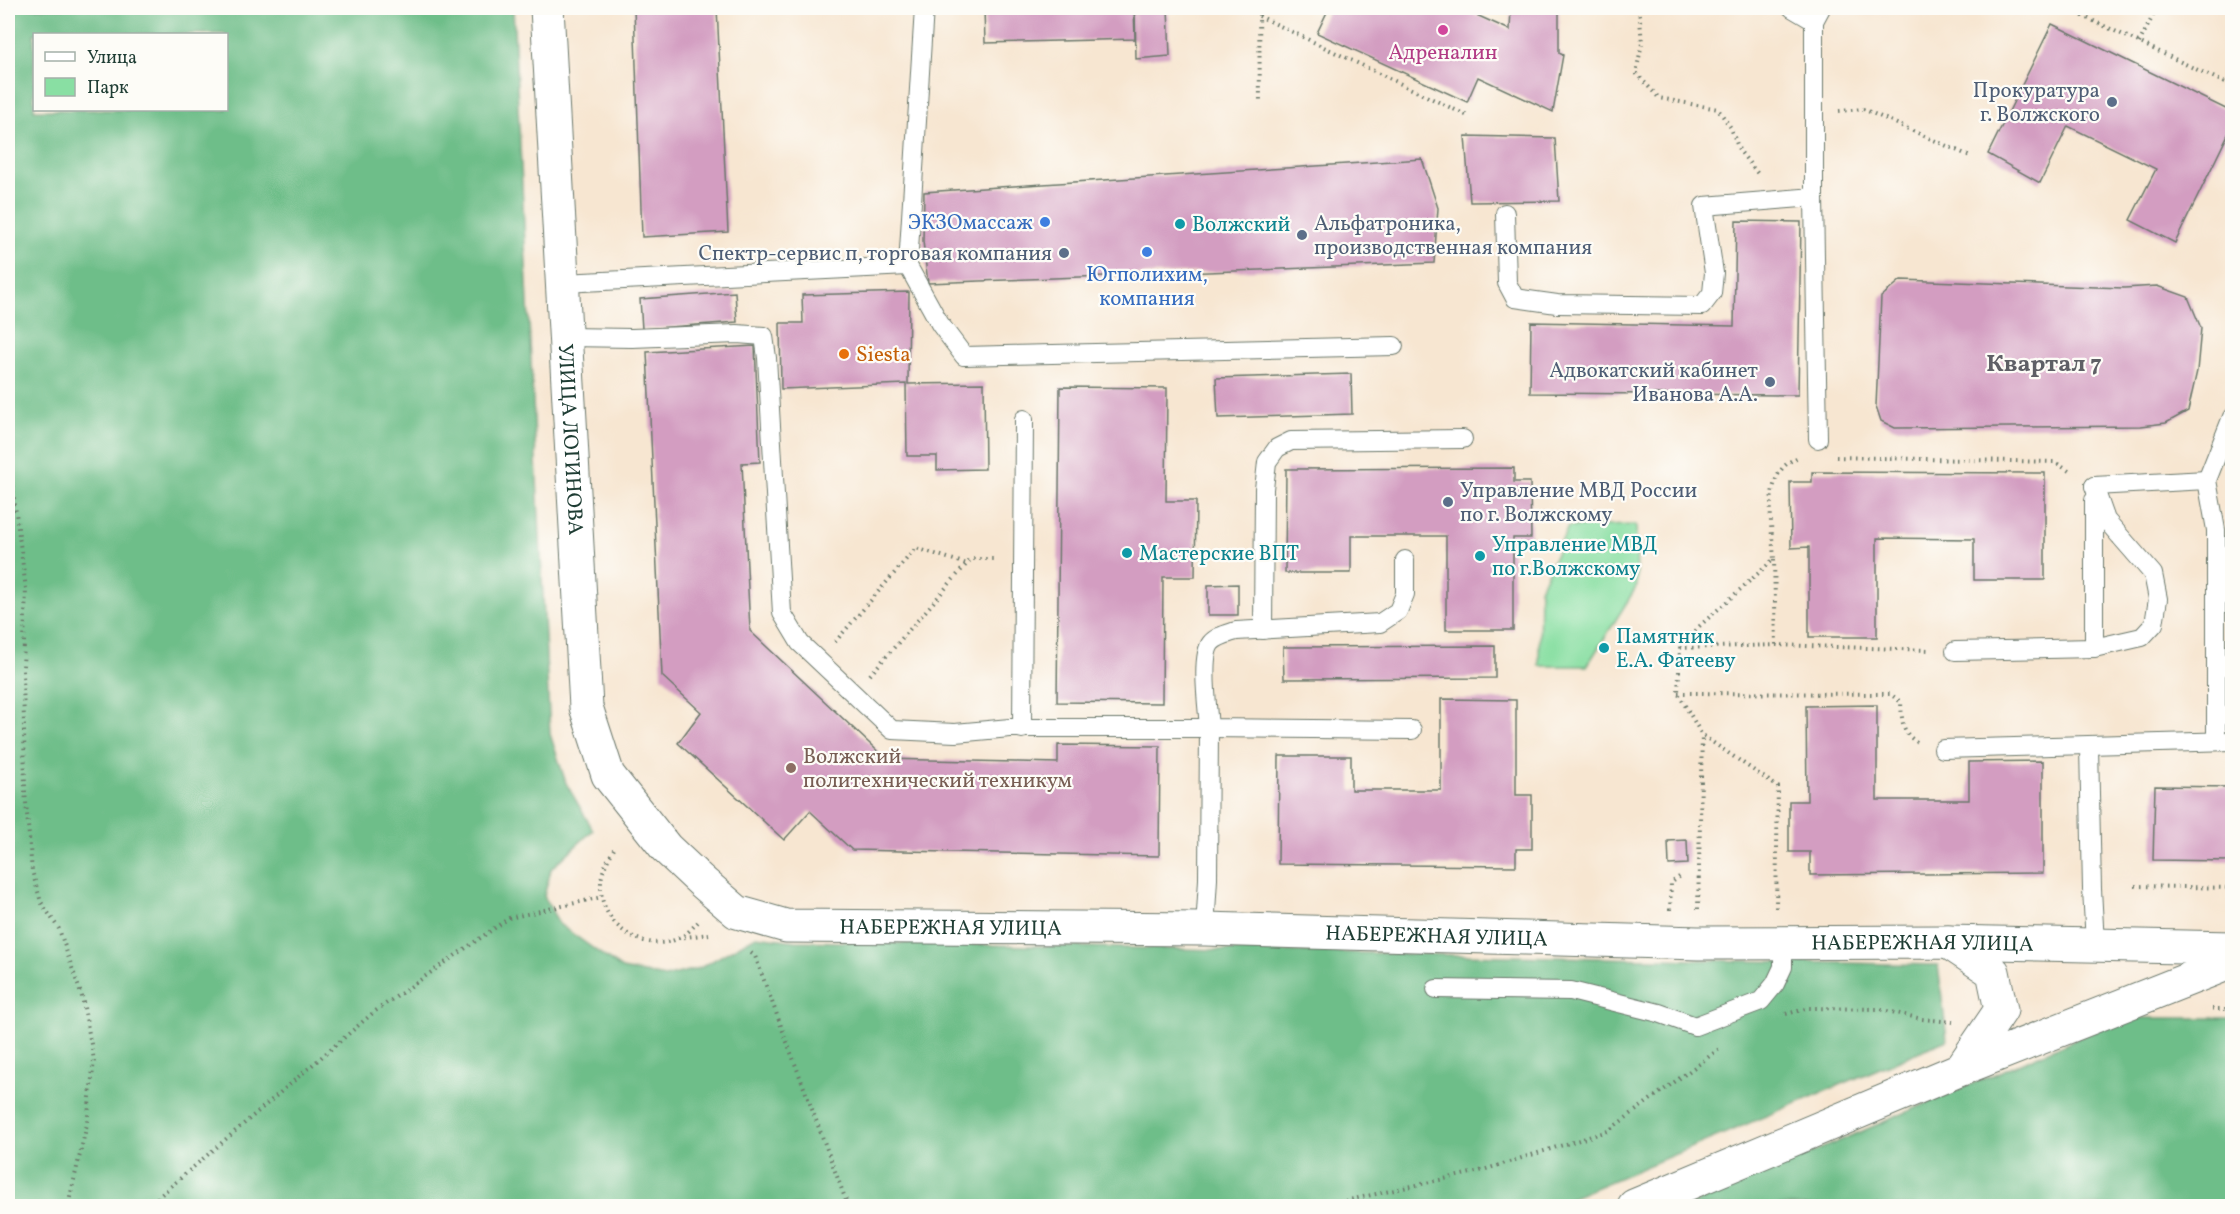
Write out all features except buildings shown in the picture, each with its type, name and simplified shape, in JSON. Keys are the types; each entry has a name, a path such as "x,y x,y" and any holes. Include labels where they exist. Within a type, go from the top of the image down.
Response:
{"street":[{"name":"УЛИЦА ЛОГИНОВА","path":"547,8 586,707 608,775 666,848"},
{"name":"НАБЕРЕЖНАЯ УЛИЦА","path":"666,848 737,912 786,926 1205,929 1698,943 1948,942 2232,948"},
{"path":"1948,942 1993,972 2001,1011 1960,1069"},
{"path":"1634,1206 1960,1069 2232,962"}],"lane":[{"path":"924,8 908,266 940,324 964,356 1394,346"},
{"path":"1792,8 1817,14 1814,197 1818,439"},
{"path":"1505,213 1507,283 1515,298 1557,304 1702,306 1712,293 1714,273 1704,206 1814,197"},
{"path":"563,283 908,266"},
{"path":"567,337 632,338 737,334 764,336 782,613 801,643 892,729 956,733 1022,729 1412,730"},
{"path":"1943,749 2224,741 2224,533 2206,480 2232,417"},
{"path":"1022,729 1024,419"},
{"path":"1263,630 1264,489 1267,462 1277,448 1291,441 1463,439"},
{"path":"2094,486 2206,480"},
{"path":"1954,651 2094,648 2142,637 2154,624 2158,599 2153,574 2106,520 2094,486"},
{"path":"2094,486 2094,648"},
{"path":"1205,929 1208,879 1209,728 1206,659 1210,645 1221,636 1236,631 1380,623 1398,611 1405,594 1405,560"},
{"path":"2089,746 2091,889 2095,944"},
{"path":"1436,989 1571,991 1659,1013 1695,1026 1761,1001 1775,984 1783,967 1779,942"}],"path":[{"path":"1258,8 1260,104"},
{"path":"1639,8 1642,43 1636,73 1659,98 1718,109 1731,128 1739,150 1762,180"},
{"path":"2066,8 2232,86"},
{"path":"2139,43 2157,8"},
{"path":"1259,16 1470,117"},
{"path":"1863,110 1972,157"},
{"path":"1776,645 1770,501 1783,467 1797,457 1808,457"},
{"path":"1827,457 2055,462 2094,486"},
{"path":"8,462 26,589 23,669 25,791 32,871 40,902 59,929 82,997 94,1060 87,1124 68,1206"},
{"path":"819,660 916,548 967,564"},
{"path":"854,693 971,560 1023,558"},
{"path":"1774,559 1683,641 1680,648 1677,693 1702,735 1778,787 1779,942"},
{"path":"1680,648 1776,645 1954,651"},
{"path":"1677,693 1890,694 1900,702 1902,727 1910,738 1923,745 1943,749"},
{"path":"1698,943 1702,735"},
{"path":"614,849 603,870 602,897 612,921 626,933 643,941 662,942 713,933"},
{"path":"2135,886 2232,888"},
{"path":"148,1206 374,1012 509,918 602,897"},
{"path":"678,938 698,922"},
{"path":"748,950 755,956 848,1206"},
{"path":"1775,1018 1809,1008 1842,1007 1879,1009 1922,1019 1962,1022"},
{"path":"1322,1206 1480,1171 1608,1131 1724,1045"}],"green space":[{"path":"8,8 513,8 550,734 566,783 593,830 551,869 544,896 559,924 622,969 665,977 700,968 756,936 796,941 1938,965 1947,1040 1552,1206 8,1206"},
{"path":"1636,525 1637,586 1587,666 1539,666 1540,589 1568,527"},
{"path":"2125,1018 2232,1018 2232,1206 1688,1206"}],"place":[{"name":"Адреналин","path":"1443,30"},
{"name":"Прокуратура г. Волжского","path":"2112,102"},
{"name":"ЭКЗОмассаж","path":"1045,222"},
{"name":"Волжский","path":"1180,224"},
{"name":"Альфатроника, производственная компания","path":"1302,235"},
{"name":"Югполихим, компания","path":"1147,252"},
{"name":"Спектр-сервис п, торговая компания","path":"1064,253"},
{"name":"Siesta","path":"844,354"},
{"name":"Адвокатский кабинет Иванова А.А.","path":"1770,382"},
{"name":"Управление МВД России по г. Волжскому","path":"1448,502"},
{"name":"Мастерские ВПТ","path":"1127,553"},
{"name":"Управление МВД по г.Волжскому","path":"1480,556"},
{"name":"Памятник Е.А. Фатееву","path":"1604,648"},
{"name":"Волжский политехнический техникум","path":"791,768"}],"district":[{"name":"Квартал 7","path":"2044,363"}]}
